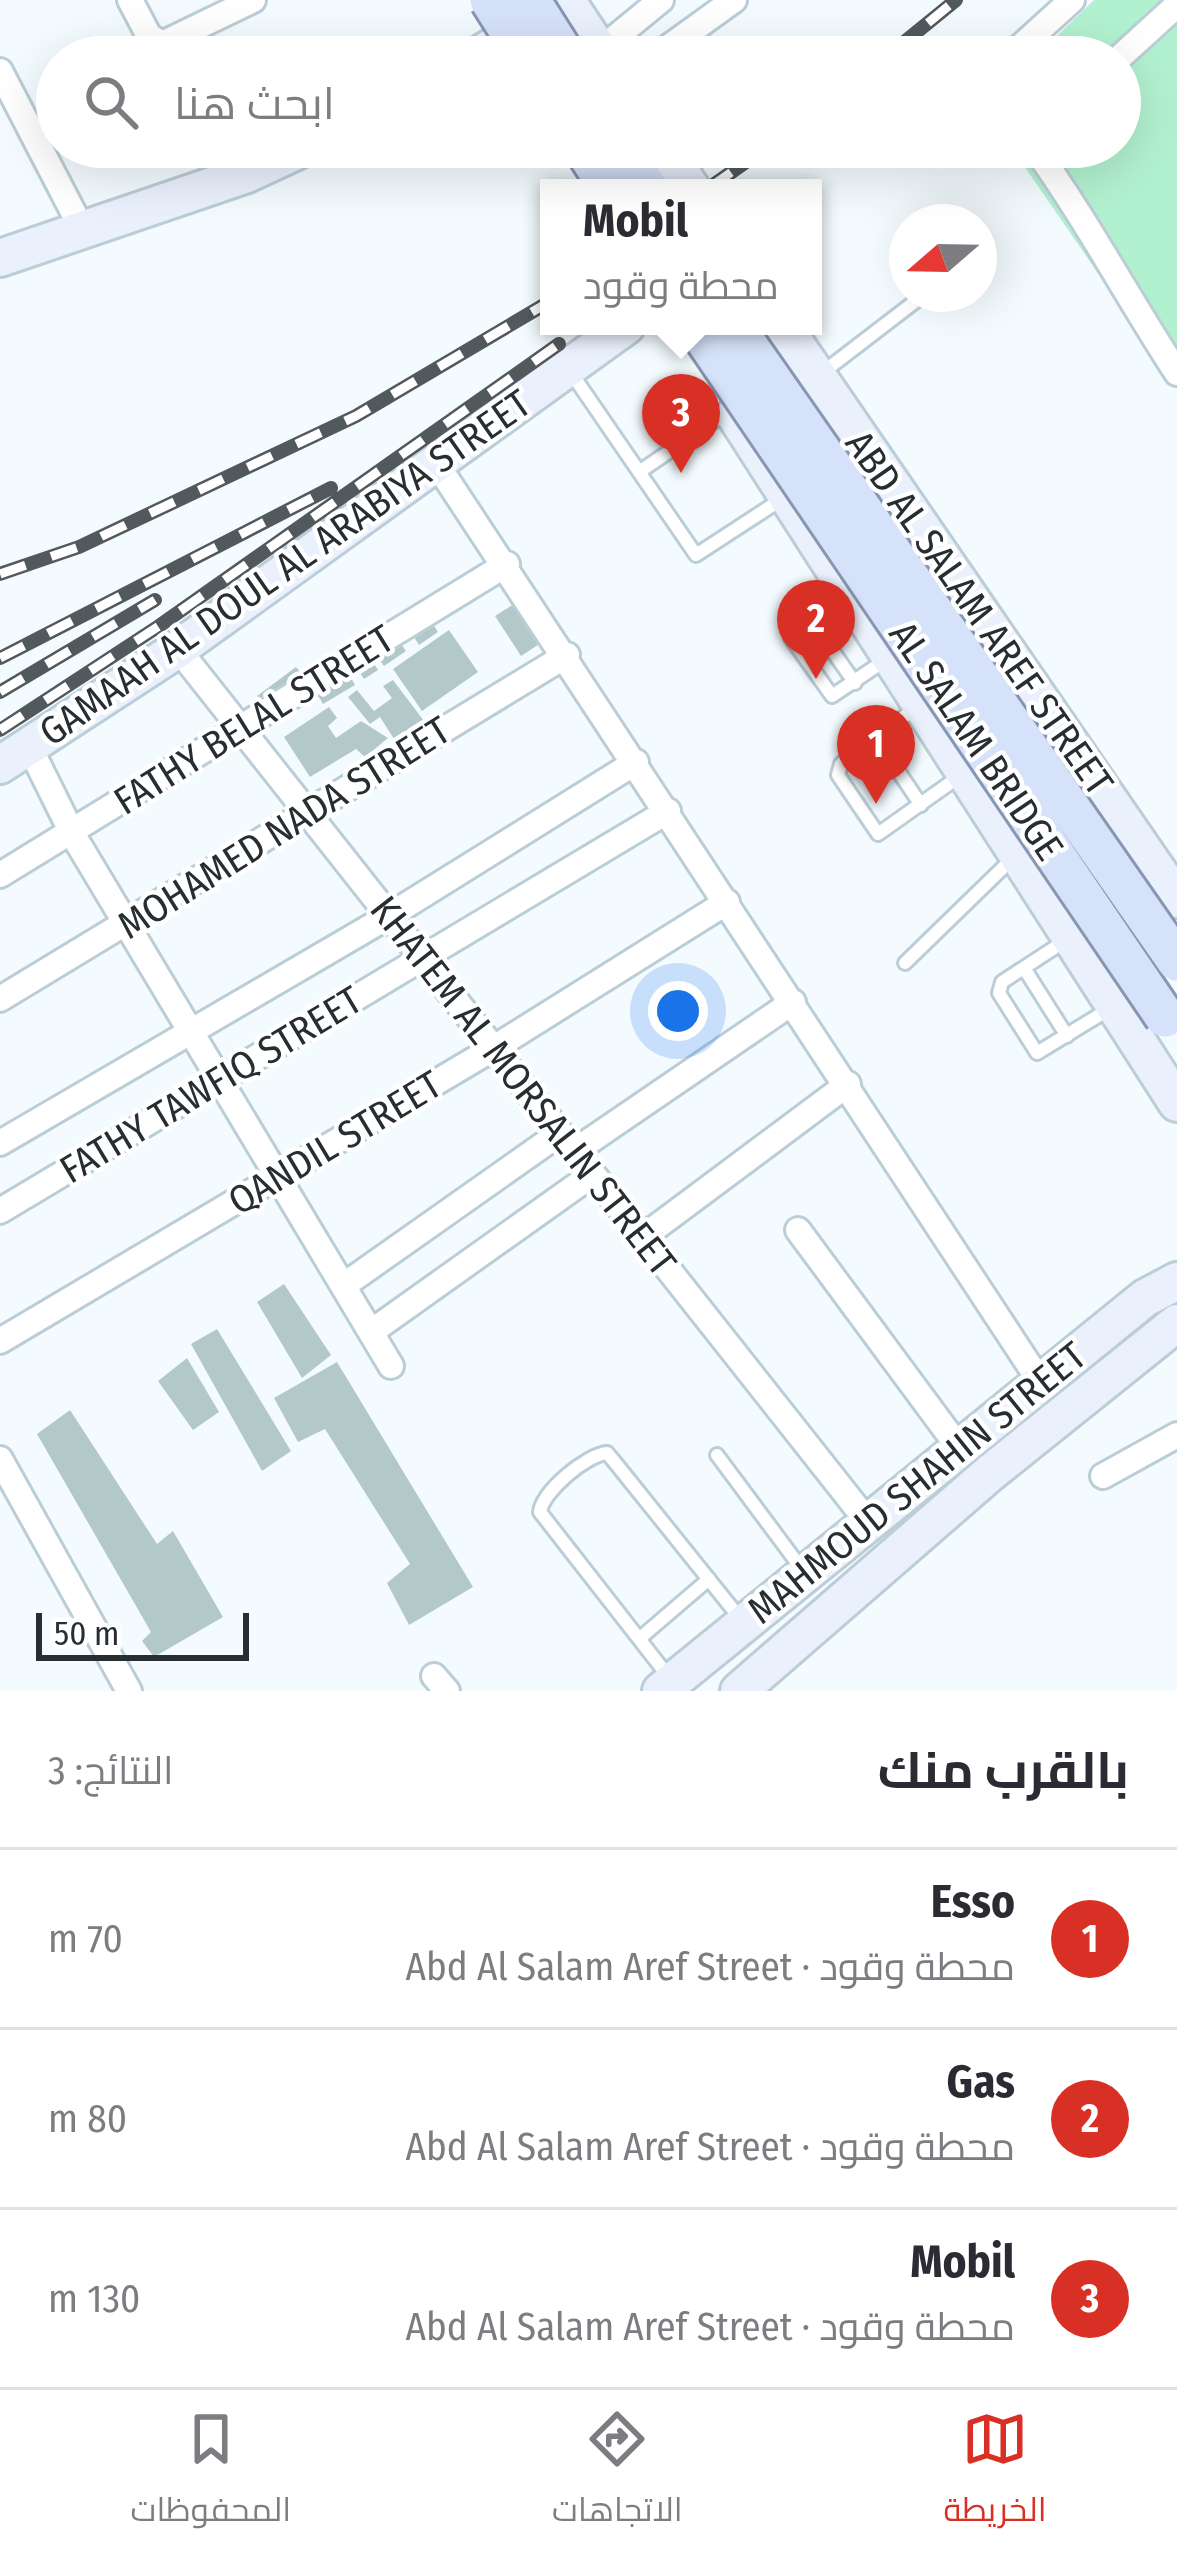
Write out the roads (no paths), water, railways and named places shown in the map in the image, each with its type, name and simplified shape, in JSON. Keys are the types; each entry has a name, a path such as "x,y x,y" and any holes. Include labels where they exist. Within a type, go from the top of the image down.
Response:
{"main road":[{"path":"471,0 492,36"},
{"path":"490,0 498,36"},
{"path":"530,0 569,36"},
{"path":"524,36 567,1 582,36"},
{"path":"0,258 260,168"},
{"name":"GAMAAH AL DOUL AL ARABIYA STREET","path":"15,756 178,649 614,335"},
{"path":"685,335 884,654 1177,1103"},
{"name":"AL SALAM BRIDGE","path":"702,335 1171,1026"},
{"name":"AL SALAM BRIDGE","path":"740,335 1177,961"},
{"path":"706,368 752,335"},
{"name":"ABD AL SALAM AREF STREET","path":"789,335 1177,898"},
{"path":"884,654 957,585"},
{"name":"MAHMOUD SHAHIN STREET","path":"666,1686 1174,1281"},
{"name":"MAHMOUD SHAHIN STREET","path":"739,1691 990,1473 1177,1323"}],"street":[{"path":"130,0 151,36"},
{"path":"615,36 661,0"},
{"path":"685,36 734,0"},
{"path":"1032,36 1072,0"},
{"path":"181,36 252,1"},
{"path":"1141,38 1177,5"},
{"path":"0,71 36,140"},
{"path":"50,168 83,231"},
{"path":"1049,168 1177,373"},
{"path":"436,464 567,655 1041,1383"},
{"name":"FATHY BELAL STREET","path":"0,875 73,835 238,724 506,565"},
{"name":"KHATEM AL MORSALIN STREET","path":"178,649 868,1522"},
{"name":"MOHAMED NADA STREET","path":"0,999 567,655"},
{"path":"15,756 73,835 391,1366"},
{"path":"0,1143 389,916 636,762"},
{"name":"FATHY TAWFIQ STREET","path":"0,1211 668,811"},
{"name":"QANDIL STREET","path":"0,1341 494,1048 728,902"},
{"path":"343,1286 793,1002"},
{"path":"643,1237 848,1084"},
{"path":"370,1332 593,1174"},
{"path":"798,1230 960,1449"},
{"path":"1102,1476 1177,1435"},
{"path":"0,1459 129,1691"}],"lane":[{"path":"817,377 902,312"},
{"path":"568,368 696,555 786,496"},
{"path":"638,472 731,409"},
{"path":"844,590 790,634 828,693 836,695 884,654"},
{"path":"808,616 855,683"},
{"path":"918,707 841,764 838,775 878,834 962,775"},
{"path":"876,738 921,805"},
{"path":"905,963 1015,856"},
{"path":"1069,939 998,990 1034,1050 1040,1053 1114,1006"},
{"path":"1024,968 1067,1036"},
{"path":"666,1686 639,1639 540,1512 544,1498 598,1453 607,1453 743,1623"},
{"path":"717,1455 805,1573"},
{"path":"639,1639 709,1579"}],"railway":[{"path":"912,36 956,0"},
{"path":"722,179 737,168"},
{"path":"0,574 79,547 356,416 540,307"},
{"path":"0,730 159,626 559,344"},
{"path":"0,658 331,488"},
{"path":"0,692 155,600"}],"place":[{"name":"Mobil","path":"681,473"},
{"name":"Gas","path":"816,679"},
{"name":"Esso","path":"876,804"}]}
